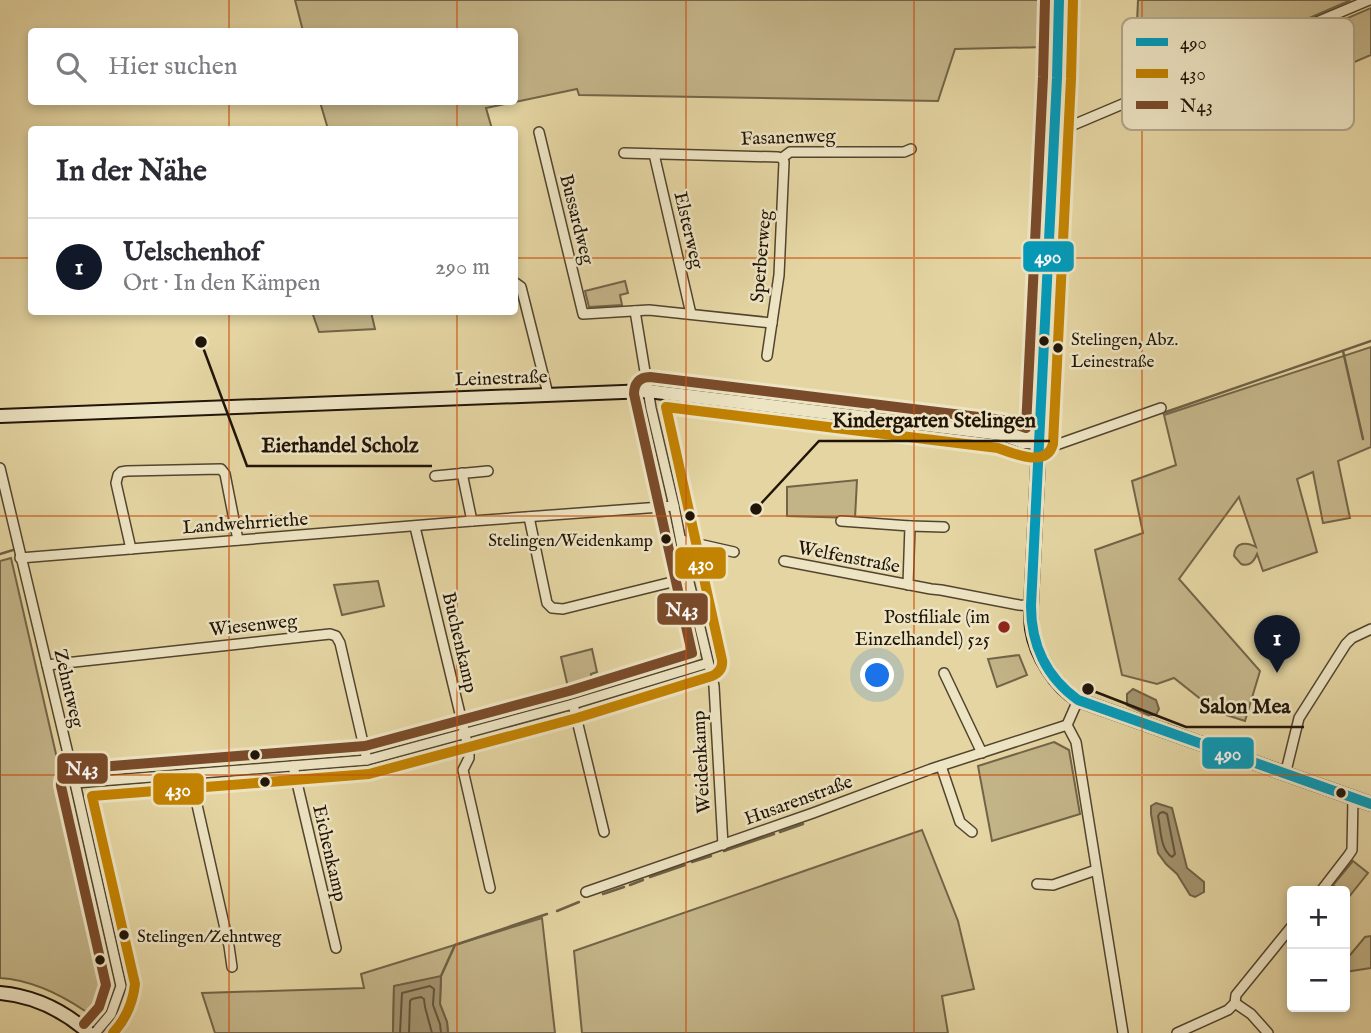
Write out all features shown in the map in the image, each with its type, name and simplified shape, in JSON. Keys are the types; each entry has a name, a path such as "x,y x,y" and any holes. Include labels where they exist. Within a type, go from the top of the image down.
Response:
{"street":[{"path":"1059,0 1031,606 1035,639 1058,684 1078,700 1371,804"},
{"path":"1326,18 1369,0"},
{"path":"1055,127 1066,128 1122,104"},
{"name":"Bussardweg","path":"539,132 583,314 635,311"},
{"name":"Fasanenweg","path":"624,153 782,158 790,152 904,152 911,149"},
{"name":"Elsterweg","path":"654,154 691,314"},
{"name":"Sperberweg","path":"767,356 779,275 784,162 782,158"},
{"path":"518,285 521,287 548,394"},
{"path":"635,311 649,310 772,323"},
{"name":"Weidenkamp","path":"635,311 648,391 714,686 723,845"},
{"name":"Leinestraße","path":"0,415 648,391 1001,434 1023,442 1040,438"},
{"path":"1040,438 1056,445 1161,408"},
{"name":"Zehntweg","path":"0,468 121,986 111,1014 95,1033"},
{"path":"131,549 116,483 118,475 127,471 221,469 225,474 238,540"},
{"path":"435,476 488,471"},
{"path":"462,473 472,521"},
{"name":"Landwehrriethe","path":"20,558 674,506"},
{"path":"529,517 547,603 552,608 563,609 688,578"},
{"name":"Welfenstraße","path":"841,522 944,527"},
{"name":"Welfenstraße","path":"908,585 910,526"},
{"name":"Buchenkamp","path":"415,527 469,758 463,771 490,888"},
{"path":"681,540 734,552"},
{"name":"Welfenstraße","path":"784,561 1031,606"},
{"path":"1285,775 1299,718 1312,695 1346,644 1371,629"},
{"name":"Wiesenweg","path":"47,664 330,634 336,636 340,643 367,760"},
{"path":"75,783 367,760 573,704 708,663"},
{"path":"944,673 982,753"},
{"path":"1078,700 1067,725 1076,741 1123,1033"},
{"path":"573,704 604,832"},
{"name":"Husarenstraße","path":"586,892 941,766 1067,725"},
{"name":"Eichenkamp","path":"293,766 336,948"},
{"path":"941,766 960,822 972,832"},
{"path":"190,774 232,967"},
{"path":"1325,886 1352,850 1353,798"},
{"path":"1037,884 1053,885 1096,870"},
{"path":"1177,1033 1228,1010 1235,1003 1236,995 1287,932"},
{"path":"0,993 43,1002 65,1014 89,1033"},
{"path":"1235,1003 1251,1014 1268,1033"}],"shaded area":[{"path":"295,0 1045,0 1045,47 955,49 938,101 579,95 577,89 518,101 518,28 302,28"},
{"path":"1138,0 1351,0 1309,18 1137,18"},
{"path":"1371,8 1371,55 1354,62 1354,18 1348,18"},
{"path":"321,105 500,105 486,108 491,126 327,126"},
{"path":"625,281 628,293 620,295 622,305 589,307 585,291"},
{"path":"313,315 372,315 375,329 319,332"},
{"path":"1371,347 1371,447 1338,461 1350,518 1323,523 1313,472 1297,479 1317,552 1263,571 1257,554 1247,565 1241,564 1234,556 1239,545 1249,544 1256,547 1239,497 1179,579 1260,671 1245,721 1217,712 1174,678 1157,684 1122,675 1095,550 1143,533 1132,481 1176,465 1164,415"},
{"path":"857,480 855,518 787,516 787,487"},
{"path":"11,558 106,972 108,990 94,1010 85,1011 33,985 0,978 0,561"},
{"path":"378,581 384,606 342,615 334,585"},
{"path":"592,649 597,672 591,674 594,690 570,696 561,657"},
{"path":"1019,655 1027,675 997,687 988,659"},
{"path":"1054,742 1069,750 1080,814 992,841 978,766"},
{"path":"922,830 958,921 974,989 942,996 948,1033 582,1033 574,951"},
{"path":"1353,861 1368,873 1350,896 1350,886 1333,885"},
{"path":"542,918 555,1033 448,1033 440,1004 441,977 394,986 393,1033 215,1033 202,993 364,988 361,974"},
{"path":"1371,936 1371,968 1350,971 1350,955 1365,937"}],"water":[{"path":"1133,689 1156,700 1159,709 1156,715 1148,715 1127,705 1127,694"},
{"path":"1156,803 1172,808 1187,868 1204,882 1204,892 1195,897 1190,895 1177,874 1158,853 1151,814 1151,806"},
{"path":"441,976 440,1004 448,1033 393,1033 394,986"}],"waterway":[{"path":"1163,413 1371,341"},
{"path":"1343,351 1363,439"},
{"path":"0,554 13,550"},
{"path":"1167,724 1185,731"},
{"path":"1198,736 1281,765"},
{"path":"1296,771 1328,782"},
{"path":"780,832 803,824"},
{"path":"724,851 774,834"},
{"path":"692,862 711,856"},
{"path":"650,877 685,865"},
{"path":"630,885 643,880"},
{"path":"603,894 624,887"},
{"path":"557,911 579,902"},
{"path":"441,976 455,945 547,914"}],"transit line":[{"name":"N43","path":"84,1024 99,1007 106,985 61,786 62,777 68,771 365,746 569,691 692,653 634,394 636,384 640,380 650,377 1003,420 1026,428 1045,0"},
{"name":"490","path":"1059,0 1031,606 1034,633 1042,659 1057,681 1078,700 1371,804"},
{"name":"430","path":"113,1033 128,1010 135,984 92,796 369,774 577,718 719,672 722,660 666,407 998,448 1029,457 1044,456 1050,451 1053,444 1073,0"}],"place":[{"name":"Eierhandel Scholz","path":"201,342"},
{"name":"Stelingen, Abz. Leinestraße","path":"1058,348"},
{"name":"Kindergarten Stelingen","path":"756,509"},
{"name":"Stelingen/Weidenkamp","path":"666,539"},
{"name":"Postfiliale (im Einzelhandel) 525","path":"1004,627"},
{"name":"Uelschenhof","path":"1277,673"},
{"name":"Salon Mea","path":"1088,689"},
{"name":"Stelingen/Zehntweg","path":"124,935"}]}
